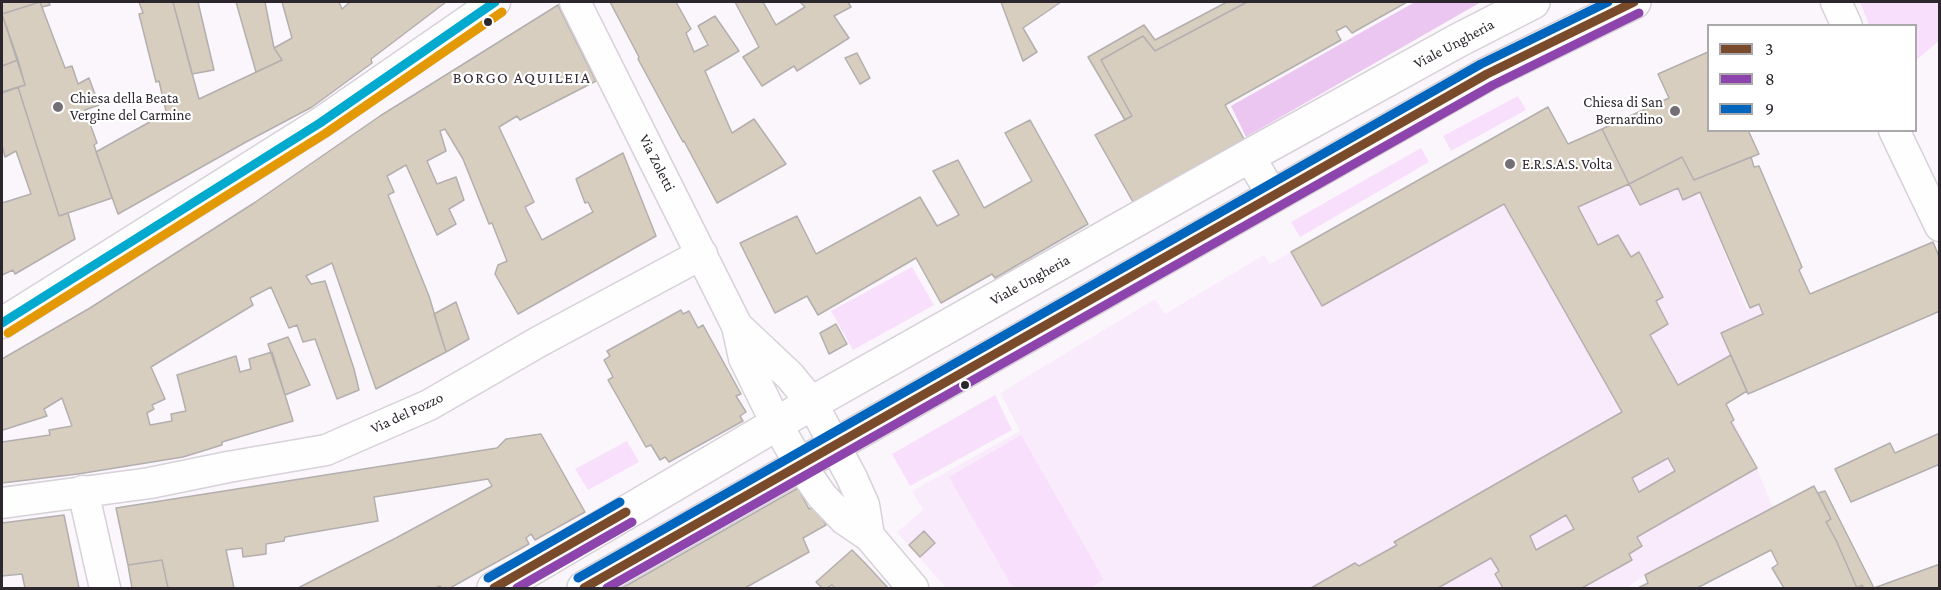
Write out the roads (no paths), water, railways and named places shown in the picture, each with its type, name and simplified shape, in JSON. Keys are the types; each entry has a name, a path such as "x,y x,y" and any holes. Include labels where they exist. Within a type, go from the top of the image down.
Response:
{"street":[{"path":"2,323 320,123 495,2"},
{"name":"Via Zoletti","path":"575,2 737,326 744,358 776,423"},
{"name":"Viale Ungheria","path":"494,588 522,574 776,423 1249,156 1457,41 1533,2"},
{"path":"584,588 1487,74 1634,2"},
{"path":"1836,2 1846,24"},
{"path":"1895,132 1940,226"},
{"path":"1249,156 1273,196"},
{"name":"Via del Pozzo","path":"2,503 150,483 326,450 429,405 540,341 702,254"},
{"name":"Via Zoletti","path":"737,326 790,376 812,403"},
{"path":"812,403 837,446 864,505 869,536"},
{"path":"776,423 822,496 844,519 869,536 913,588"},
{"path":"83,491 105,588"}],"place":[{"name":"Chiesa della Beata Vergine del Carmine","path":"58,107"},
{"name":"Chiesa di San Bernardino","path":"1675,111"},
{"name":"E.R.S.A.S. Volta","path":"1510,164"}],"district":[{"name":"BORGO AQUILEIA","path":"522,78"}]}
